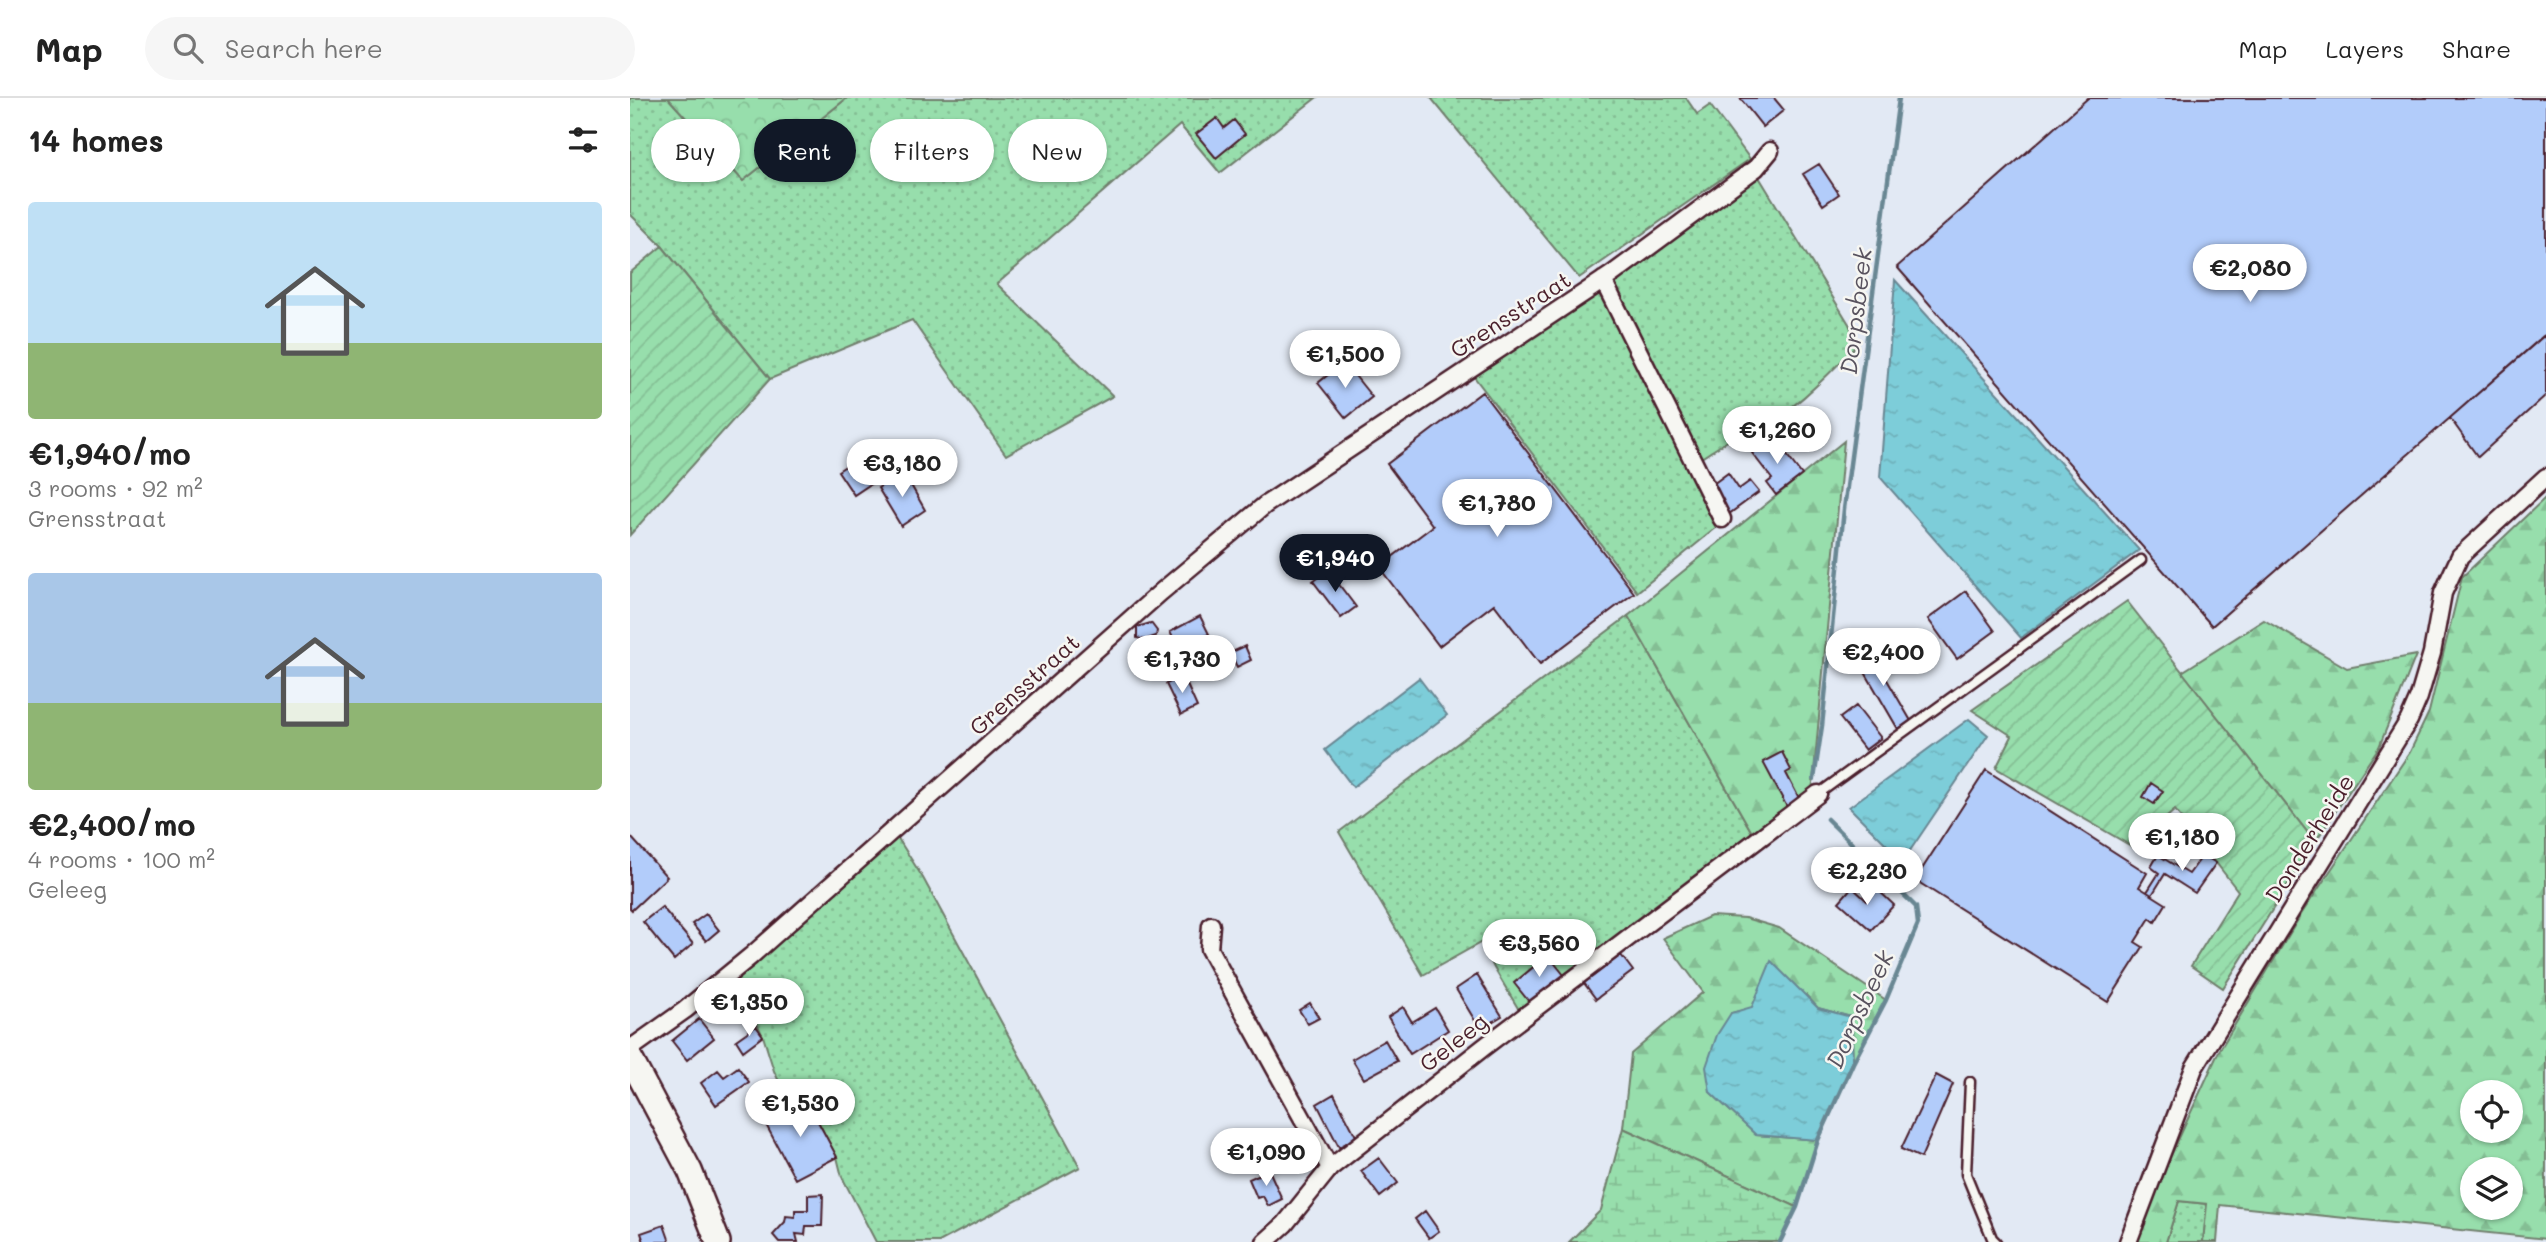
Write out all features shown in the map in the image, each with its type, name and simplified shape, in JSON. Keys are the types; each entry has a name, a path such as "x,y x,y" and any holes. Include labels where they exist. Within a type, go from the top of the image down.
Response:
{"street":[{"name":"Grensstraat","path":"630,1049 685,1010 751,956 1161,592 1265,505 1603,280 1756,168 1770,151"},
{"name":"Grensstraat","path":"1603,280 1722,519"},
{"name":"Donderheide","path":"2128,1242 2194,1068 2409,720 2432,653 2443,593 2460,556 2546,477"},
{"name":"Geleeg","path":"1265,1242 1285,1224 1330,1168 1484,1046 1818,794"},
{"path":"1211,925 1209,949 1330,1168"},
{"path":"630,1058 690,1171 718,1242"}],"lane":[{"path":"1818,794 2141,560"},
{"path":"1970,1082 1966,1174 1996,1242"}],"green space":[{"path":"630,98 668,98 687,119 651,119 651,182 740,182 740,178 743,181 754,172 754,182 856,182 856,119 821,119 847,98 1316,98 1220,173 1180,125 997,284 1113,396 1006,455 912,320 770,379 662,246 630,214"},
{"path":"668,98 847,98 821,119 754,119 754,172 743,181 740,178 740,119 687,119"},
{"path":"1431,98 1686,98 1697,114 1710,105 1750,159 1579,278"},
{"path":"1759,177 1849,324 1855,347 1804,397 1777,419 1747,440 1740,433 1698,460 1612,282"},
{"path":"662,246 770,379 630,535 630,273"},
{"path":"1603,292 1716,528 1637,592 1472,374"},
{"path":"1844,441 1812,794 1754,836 1628,616"},
{"path":"2546,497 2546,1239 2220,1205 2217,1242 2203,1242 2207,1204 2179,1201 2166,1242 2135,1242 2151,1199 2219,1051 2302,913 2410,752 2429,712 2462,577"},
{"path":"2127,601 2315,842 2223,988 2191,966 2238,891 2175,810 2133,847 1996,768 2012,736 1972,710"},
{"path":"1628,616 1754,836 1522,1015 1482,942 1423,975 1339,832"},
{"path":"2264,620 2347,668 2416,655 2379,747 2315,842 2182,672"},
{"path":"894,832 923,878 1080,1167 939,1242 876,1242 842,1177 837,1157 806,1099 791,1107 774,1071 763,1036 733,975"},
{"path":"1711,916 1745,918 1779,928 1886,1000 1853,1063 1851,1017 1818,1008 1806,995 1731,1013 1710,1092 1756,1135 1818,1140 1797,1207 1623,1128 1631,1054 1703,992 1663,938"},
{"path":"1623,1128 1797,1207 1780,1242 1569,1242 1601,1210"},
{"path":"2179,1201 2207,1204 2203,1242 2166,1242"}],"water":[{"path":"1895,280 2139,550 2021,638 1880,477"},
{"path":"1419,678 1447,715 1353,787 1325,750"},
{"path":"1969,719 1988,735 1903,861 1849,807"},
{"path":"1771,961 1818,1008 1851,1017 1853,1063 1818,1140 1756,1135 1710,1092 1706,1067 1717,1035 1731,1013 1752,1007"}],"building":[{"path":"1740,98 1774,98 1784,110 1763,127"},
{"path":"2088,98 2546,98 2546,334 2212,626 1897,267"},
{"path":"1217,118 1224,128 1234,120 1245,134 1216,158 1196,134"},
{"path":"1819,164 1839,194 1823,205 1803,174"},
{"path":"2543,336 2546,339 2546,395 2478,457 2450,418"},
{"path":"1344,362 1372,397 1346,418 1318,383"},
{"path":"1482,392 1634,593 1540,664 1494,604 1439,646 1379,567 1433,526 1387,464"},
{"path":"1773,437 1802,475 1776,495 1767,483 1772,479 1752,453"},
{"path":"872,449 887,473 854,495 838,471"},
{"path":"903,471 925,510 901,526 878,488"},
{"path":"1728,473 1739,489 1750,481 1759,492 1729,514 1709,487"},
{"path":"1328,570 1356,607 1341,618 1313,581"},
{"path":"1966,591 1995,631 1957,659 1928,619"},
{"path":"1200,616 1209,634 1198,640 1204,650 1184,660 1170,632"},
{"path":"1151,623 1157,631 1156,636 1145,640 1137,638 1137,627"},
{"path":"1245,646 1251,660 1237,667 1230,653"},
{"path":"1868,647 1911,721 1898,729 1855,655"},
{"path":"1183,676 1197,707 1181,715 1166,684"},
{"path":"1856,706 1881,738 1865,750 1840,718"},
{"path":"1782,752 1791,770 1786,773 1801,802 1788,809 1763,762"},
{"path":"1986,770 2147,873 2139,887 2166,904 2155,922 2150,918 2135,942 2143,947 2108,1002 1915,880"},
{"path":"2151,783 2163,791 2154,804 2143,797"},
{"path":"630,836 667,877 632,910 630,908"},
{"path":"2158,855 2189,874 2203,855 2216,863 2195,893 2165,874 2152,895 2147,892 2159,873 2151,867"},
{"path":"1852,887 1867,901 1877,889 1894,905 1871,930 1839,902"},
{"path":"662,907 693,944 674,960 643,922"},
{"path":"706,914 719,930 706,941 692,924"},
{"path":"1548,955 1564,975 1530,1003 1514,983"},
{"path":"1621,955 1633,971 1596,999 1584,983"},
{"path":"1477,975 1502,1016 1480,1029 1456,989"},
{"path":"1310,1003 1319,1018 1308,1024 1299,1010"},
{"path":"1403,1007 1412,1022 1435,1008 1448,1030 1410,1054 1388,1017"},
{"path":"699,1019 714,1038 687,1060 672,1041"},
{"path":"756,1026 763,1036 743,1051 736,1040"},
{"path":"1385,1040 1397,1061 1364,1079 1352,1059"},
{"path":"738,1067 749,1082 716,1105 701,1083 718,1070 724,1077"},
{"path":"1936,1075 1953,1084 1921,1158 1901,1149"},
{"path":"1334,1094 1357,1138 1339,1147 1317,1104"},
{"path":"806,1099 837,1157 795,1179 764,1121"},
{"path":"1379,1158 1398,1183 1380,1197 1361,1171"},
{"path":"1269,1170 1282,1199 1268,1206 1263,1196 1257,1198 1249,1179"},
{"path":"823,1194 822,1226 806,1226 805,1235 796,1234 798,1242 779,1242 773,1235 785,1222 786,1216 795,1217 795,1210 808,1210 808,1195"},
{"path":"1425,1211 1439,1231 1429,1238 1415,1219"},
{"path":"664,1225 670,1242 644,1242 641,1233"}],"waterway":[{"name":"Dorpsbeek","path":"1814,779 1844,509 1899,98"},
{"name":"Dorpsbeek","path":"1780,1242 1797,1207 1818,1140 1853,1063 1886,1000 1918,924 1916,907 1827,819"}]}
